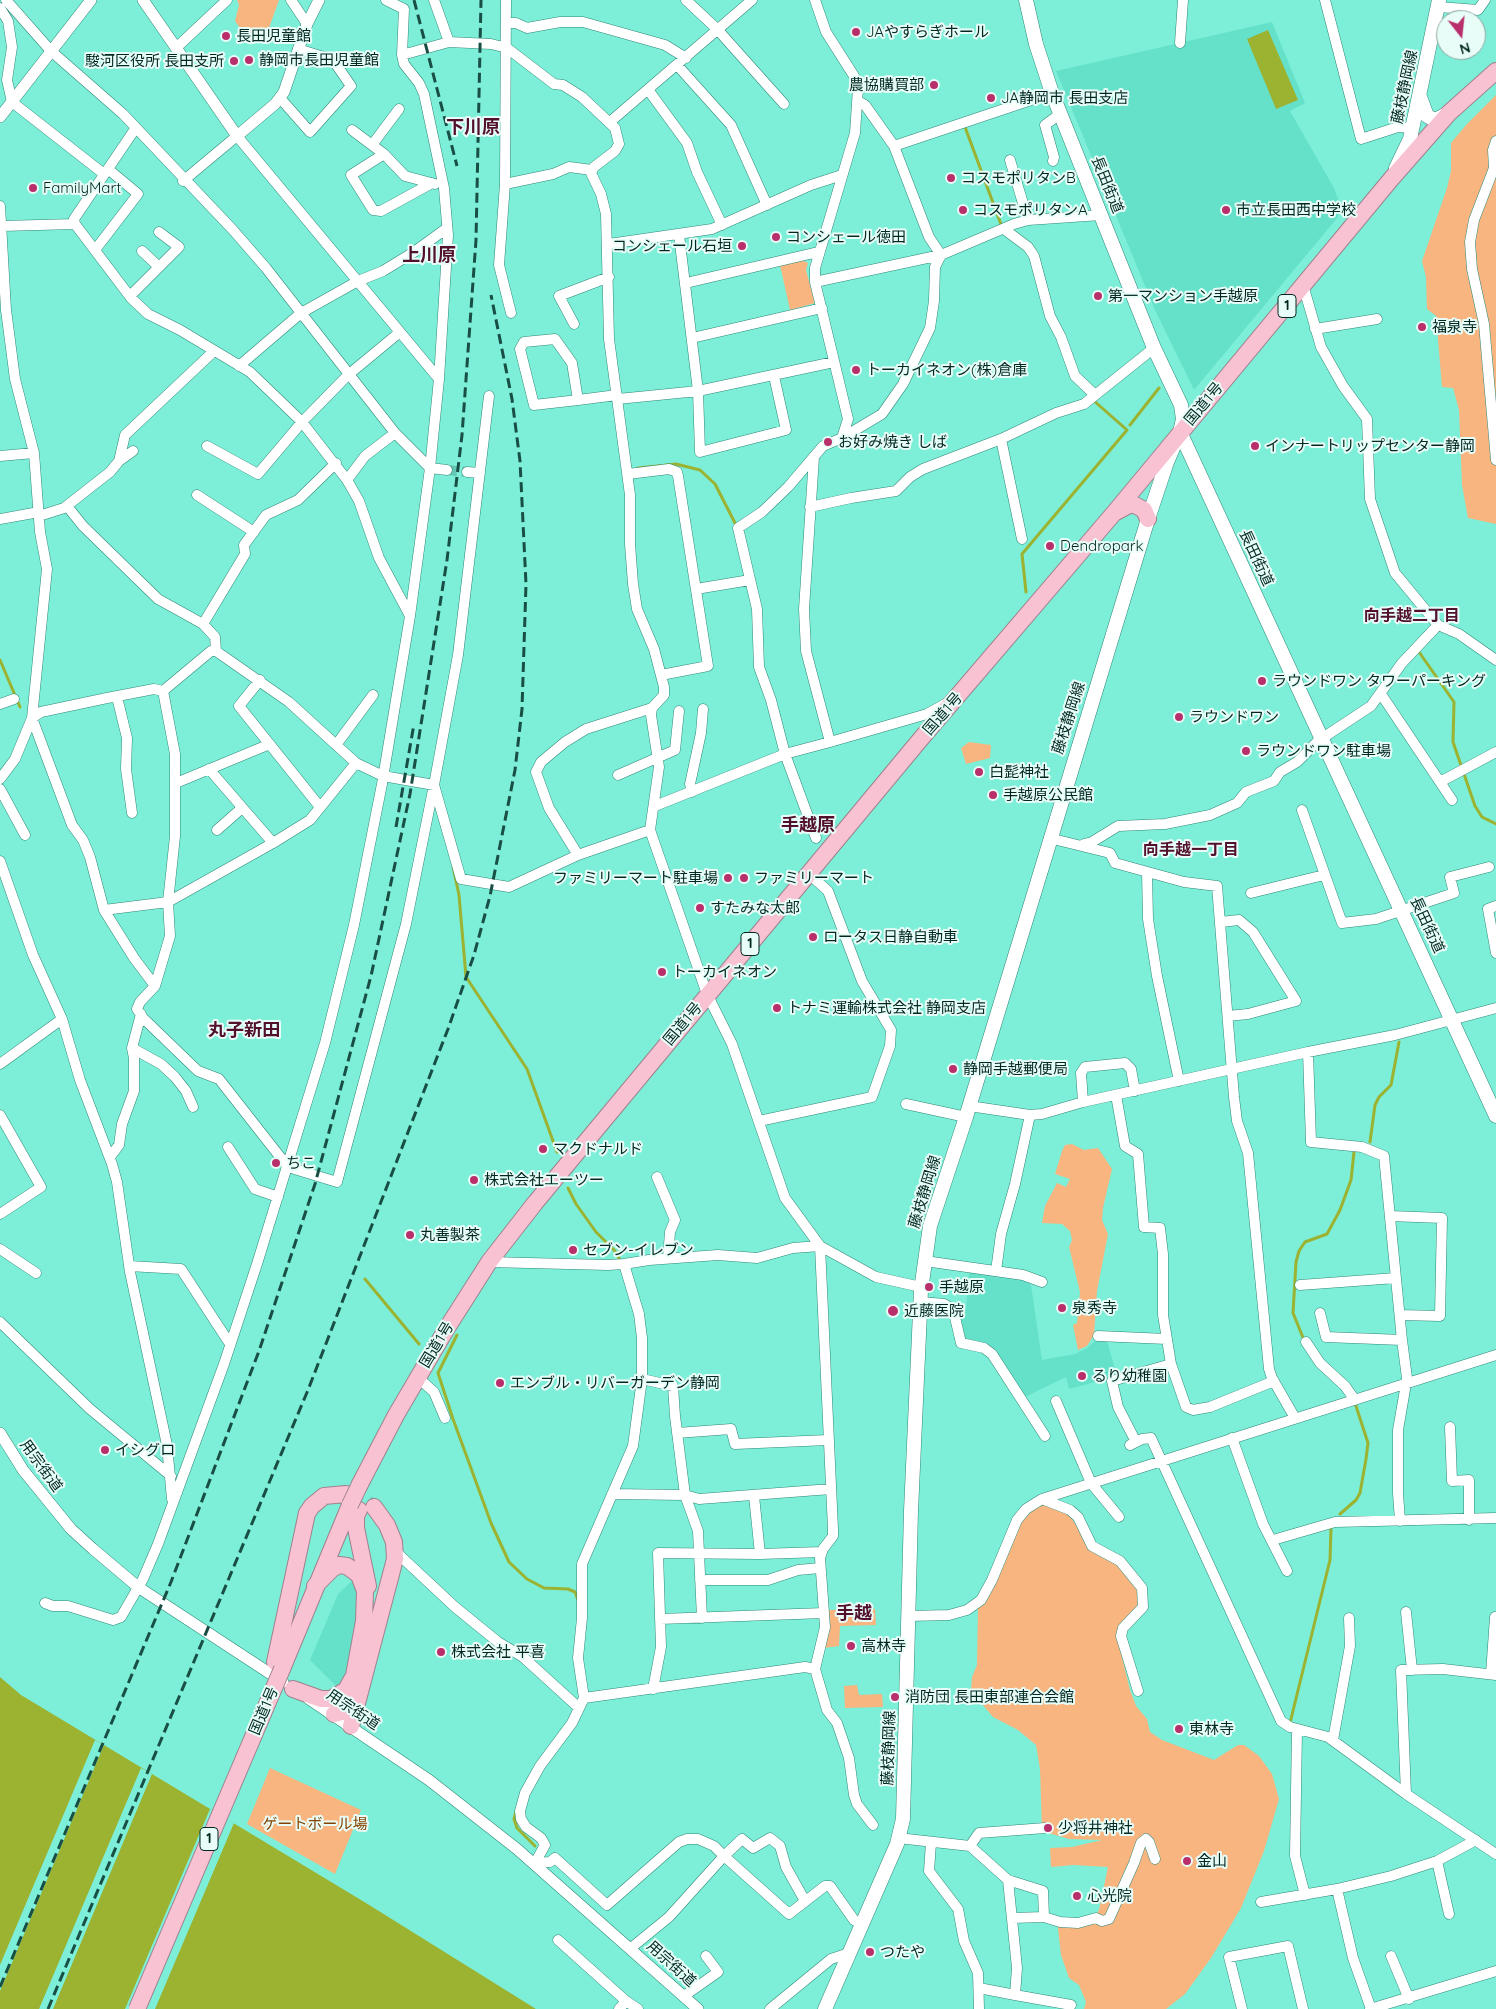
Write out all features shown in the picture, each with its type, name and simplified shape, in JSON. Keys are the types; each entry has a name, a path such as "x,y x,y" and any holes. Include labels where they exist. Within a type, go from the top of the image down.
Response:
{"highway":[{"name":"国道1号","path":"137,2009 265,1709 279,1666 315,1586 357,1504 400,1408 447,1328 489,1262 707,994 1114,513 1392,178 1449,113 1496,70"},
{"path":"1114,513 1128,505 1135,505 1144,510 1148,519"},
{"path":"364,1487 424,1383 447,1328"},
{"path":"279,1666 307,1513 324,1496 357,1504 387,1525 395,1551 391,1577 351,1726"},
{"path":"334,1714 343,1712 349,1703 368,1588 356,1528 357,1504"},
{"path":"315,1586 332,1568 339,1565 353,1569 359,1575 365,1591 364,1618"},
{"path":"293,1688 321,1699 337,1698 346,1690 355,1669"}],"main road":[{"name":"長田街道","path":"1026,0 1036,44 1052,94 1154,348 1181,406 1183,419 1180,432 1496,1116"},
{"name":"藤枝静岡線","path":"1392,178 1413,128 1439,3"},
{"path":"1420,89 1420,100 1427,116 1435,120 1449,113"},
{"name":"藤枝静岡線","path":"825,2009 898,1838 903,1819 921,1287 930,1226 968,1111 1049,838 1148,519 1167,462 1180,432"}],"street":[{"path":"6,0 51,51 123,114 266,268 395,433 430,468 447,470"},
{"path":"0,117 91,0"},
{"path":"143,0 237,136 439,379"},
{"path":"177,47 227,0"},
{"path":"291,0 307,24"},
{"path":"184,181 280,98 307,24 319,0"},
{"path":"45,1602 53,1606 68,1606 113,1620 122,1617 158,1544 230,1344 288,1167 325,1043 352,934 383,776 410,616 430,468 439,379 447,228 444,188 424,94 419,83 404,64 402,55 402,4 386,0"},
{"path":"434,0 449,42"},
{"path":"506,0 505,184 499,266 511,313"},
{"path":"686,0 717,30 784,104"},
{"path":"611,121 649,91 752,0"},
{"path":"815,0 832,43 854,76 858,88 854,133 818,252 815,282 848,419 842,438"},
{"path":"1180,43 1184,0"},
{"path":"1325,0 1361,138 1398,127 1413,128"},
{"path":"1439,3 1478,10 1485,0"},
{"path":"0,8 8,21 12,47 7,80 12,102 138,194 95,250"},
{"path":"506,23 516,23 527,28 560,22 582,22 665,45 686,58"},
{"path":"402,55 449,42 491,44 507,48 554,84 563,86 582,97 611,121 619,144 615,151 599,162 592,170 593,183 601,194 606,214 609,244 610,339 628,474 633,584 638,609 654,649 661,674 664,695 652,708 586,728 541,762 536,772 550,808 578,855"},
{"path":"280,98 310,132 351,86 332,60 298,50"},
{"path":"678,65 731,125 767,205"},
{"path":"649,91 687,143 693,174 722,225"},
{"path":"894,146 1052,94"},
{"path":"858,101 865,105 894,146 929,236 942,255"},
{"path":"372,145 399,109"},
{"path":"1052,161 1054,157 1045,124 1060,114"},
{"path":"135,129 74,219 75,224 130,296 148,314 180,330 213,352 239,366 256,378 302,422 336,463 359,501 379,558 410,616"},
{"path":"352,130 384,154 404,176 444,188"},
{"path":"1496,141 1493,150 1494,168 1474,220 1470,242 1472,269 1486,338 1496,460"},
{"path":"384,154 350,175 373,210 381,211 432,183"},
{"path":"1010,160 1028,220"},
{"path":"505,184 553,174 569,166 592,170"},
{"path":"609,244 679,235 722,225 810,185 842,175"},
{"path":"815,282 942,255 1004,228 1028,220 1101,215"},
{"path":"0,779 16,759 32,718 47,569 39,514 34,453 15,379 3,311 1,216 75,224"},
{"path":"239,366 301,313 358,282 383,271 447,228"},
{"path":"1004,228 1028,247 1034,256 1050,316 1061,337 1075,376 1094,394"},
{"path":"130,296 180,247 160,232"},
{"path":"679,235 698,392 700,452 786,430 774,376"},
{"path":"142,251 160,267"},
{"path":"686,283 818,252"},
{"path":"816,838 785,754 771,700 759,666 757,617 738,528 769,506 823,446 842,438 882,414 903,384 930,328 934,307 935,267 942,255"},
{"path":"574,324 559,296 609,277"},
{"path":"1303,286 1315,329 1330,364 1367,419 1370,499 1389,561 1395,573 1438,625 1459,634 1496,660"},
{"path":"692,338 822,308"},
{"path":"1315,329 1376,319"},
{"path":"207,446 258,474 302,422 348,375 400,332"},
{"path":"578,400 572,363 554,339 524,342 520,349 534,405 578,400 698,392 834,362"},
{"path":"810,507 896,491 910,477 922,469 1000,439 1056,412 1084,404 1094,394 1154,348"},
{"path":"119,461 125,435 213,352"},
{"path":"163,691 175,754 176,783 174,836 168,902 170,936 155,986 140,1002 137,1009 198,1071 219,1079 288,1167 337,1182 406,924 434,785 458,655 489,396"},
{"path":"347,480 365,456 395,433"},
{"path":"1000,439 1022,539"},
{"path":"0,519 39,514 67,506 133,451"},
{"path":"0,456 34,453"},
{"path":"814,456 804,609 806,650 830,742"},
{"path":"203,624 245,554 244,545 266,515 283,509 298,500 336,463"},
{"path":"628,474 670,469 677,472 708,666 661,674"},
{"path":"467,472 480,473"},
{"path":"197,495 254,532"},
{"path":"67,506 83,526 158,599 203,624 215,637 216,651"},
{"path":"696,589 750,580"},
{"path":"1083,845 1092,842 1118,826 1194,820 1226,809 1237,803 1246,792 1274,781 1280,772 1297,762 1322,738 1361,714 1381,694 1402,662 1438,625"},
{"path":"163,691 211,651 216,651 289,702 356,763 383,776 434,785"},
{"path":"260,680 238,706 320,807"},
{"path":"32,718 41,712 154,689 163,691"},
{"path":"1381,694 1452,800"},
{"path":"336,745 373,695"},
{"path":"116,697 127,738 126,769 132,813"},
{"path":"655,806 785,754 927,714 956,698"},
{"path":"0,704 14,699"},
{"path":"652,708 658,756 655,806 650,830 707,994 732,1044 779,1185 796,1214 820,1246 876,1278 921,1287"},
{"path":"692,792 690,784 701,733 703,709"},
{"path":"618,775 674,750 679,710"},
{"path":"32,718 72,825 83,840 90,857 104,910 134,958 155,986"},
{"path":"176,783 270,744"},
{"path":"1440,782 1496,752"},
{"path":"104,910 168,902 272,843 310,820 356,763"},
{"path":"209,769 272,843"},
{"path":"434,785 460,879 510,887 578,855 650,830"},
{"path":"0,789 24,835"},
{"path":"217,830 242,808"},
{"path":"1302,810 1342,923 1376,919 1454,893 1450,876 1489,867"},
{"path":"1049,838 1110,852 1115,863 1184,882 1217,886 1237,1122 1248,1153 1269,1369 1295,1418"},
{"path":"0,861 33,955 62,1019 80,1080 110,1158 117,1182 129,1266 167,1445 173,1505"},
{"path":"1147,872 1148,919 1157,976 1179,1081"},
{"path":"759,1121 872,1097 890,1046 890,1030 862,981 828,891 808,873"},
{"path":"1250,893 1324,875"},
{"path":"1496,906 1488,909 1496,950"},
{"path":"1221,922 1239,920 1252,932 1296,1001 1248,1014 1228,1016"},
{"path":"906,1104 1030,1115 1308,1052 1395,1035 1452,1018 1496,1008"},
{"path":"110,1158 118,1145 122,1124 134,1090 134,1058 132,1048 140,1014"},
{"path":"0,1064 62,1019"},
{"path":"132,1048 161,1064 175,1077 186,1091 193,1108"},
{"path":"1308,1052 1311,1142 1362,1148 1384,1156 1406,1378 1398,1430 1400,1521"},
{"path":"1083,1102 1081,1073 1085,1067 1125,1063 1131,1069 1136,1091"},
{"path":"1116,1095 1126,1146 1138,1154 1144,1227 1160,1228 1163,1254 1162,1315 1172,1364 1186,1407 1193,1410 1210,1407 1274,1381"},
{"path":"996,1271 1001,1234 1015,1184 1030,1115"},
{"path":"0,1116 41,1187 0,1214"},
{"path":"228,1147 255,1189 278,1197"},
{"path":"656,1177 675,1220 670,1232 668,1258"},
{"path":"1390,1216 1442,1218 1440,1316 1400,1315"},
{"path":"489,1262 608,1266 668,1258 718,1256 757,1258 793,1248 820,1246"},
{"path":"820,1246 833,1536 822,1552 820,1568 825,1627 815,1669 827,1710 837,1723 849,1758 857,1804 873,1825"},
{"path":"0,1249 36,1273"},
{"path":"925,1261 1023,1275 1042,1282"},
{"path":"535,1863 545,1846 541,1838 521,1819 520,1811 525,1793 540,1766 572,1723 581,1703 578,1658 582,1618 582,1564 633,1446 642,1380 641,1326 624,1264"},
{"path":"129,1266 181,1269 230,1344"},
{"path":"1300,1285 1396,1278"},
{"path":"921,1302 944,1304 951,1308 954,1313 961,1343 984,1348 992,1354 1045,1436"},
{"path":"1320,1313 1316,1339 1320,1363 1345,1386 1355,1400"},
{"path":"0,1322 90,1409 171,1476"},
{"path":"1098,1336 1167,1339"},
{"path":"1316,1339 1402,1340"},
{"path":"909,1616 949,1615 966,1610 981,1600 992,1580 1017,1520 1026,1509 1042,1499 1496,1355"},
{"path":"1172,1364 1112,1381 1118,1407 1133,1443 1150,1438 1281,1721 1296,1729 1334,1740 1406,1794 1496,1854"},
{"path":"642,1380 673,1386 685,1495 698,1531 702,1618"},
{"path":"424,1383 434,1392 446,1418"},
{"path":"1056,1401 1091,1483 1119,1517"},
{"path":"1450,1427 1452,1481 1469,1480 1469,1520"},
{"path":"677,1433 731,1429 735,1444 828,1440"},
{"name":"用宗街道","path":"0,1433 23,1470 71,1529 138,1586 334,1714 429,1780 535,1863 698,2009"},
{"path":"1232,1438 1263,1524 1273,1540 1287,1571"},
{"path":"612,1494 685,1495 699,1499 830,1489"},
{"path":"754,1496 760,1554"},
{"path":"1042,1499 1070,1510 1078,1517 1092,1546 1120,1561 1142,1588 1143,1607 1122,1628 1121,1636 1138,1691"},
{"path":"1273,1540 1336,1522 1496,1518"},
{"path":"395,1551 498,1642 523,1657 581,1703 653,1689 805,1667 815,1669"},
{"path":"653,1689 661,1648 658,1553 760,1554 822,1552"},
{"path":"700,1580 768,1580 798,1570 820,1568"},
{"path":"1406,1612 1412,1670"},
{"path":"660,1619 824,1613"},
{"path":"1406,1794 1401,1670 1443,1669 1495,1675 1495,1617"},
{"path":"1334,1740 1350,1646 1349,1618"},
{"path":"1296,1729 1295,1856 1305,1895"},
{"path":"970,1846 979,1833 1045,1828"},
{"path":"631,1948 669,1917 724,1856 742,1839 753,1848 770,1838 780,1846 786,1867 805,1901"},
{"path":"898,1838 970,1846 1008,1880 1043,1891 1044,1917"},
{"path":"535,1863 550,1862 555,1858 607,1905 679,1842 687,1839 708,1842 789,1914 825,1886 830,1886 854,1920 862,1925"},
{"path":"1012,1918 1044,1917 1060,1922 1078,1923 1096,1918 1102,1921 1109,1919 1134,1863 1140,1843 1146,1839 1149,1842 1155,1859"},
{"path":"1261,1902 1337,1889 1437,1861 1476,1840"},
{"path":"931,1842 929,1871 958,1909 964,1941 978,1973 978,2009"},
{"path":"1437,1861 1449,1914"},
{"path":"1008,1880 1017,1968 1015,1995"},
{"path":"1337,1889 1353,1958 1371,2009 1496,1971"},
{"path":"558,1940 626,2001 638,2009"},
{"path":"1242,2009 1229,1957 1288,1946 1303,2009"},
{"path":"770,2009 832,1959 849,1953"},
{"path":"684,1996 718,1972 706,1956"},
{"path":"1391,1956 1409,1999"},
{"path":"979,1988 1071,2005"},
{"path":"619,2009 626,2001"}],"shaded area":[{"name":"市立長田西中学校","path":"1272,22 1305,103 1290,111 1334,188 1340,204 1338,217 1194,390 1155,310 1056,71"},
{"path":"1268,30 1298,100 1276,109 1247,39"},
{"path":"969,1272 1026,1280 1031,1285 1042,1360 1075,1354 1087,1348 1095,1341 1107,1341 1117,1376 1069,1389 1066,1377 1025,1397 1001,1359 963,1342 960,1335 961,1309 966,1309"},
{"path":"353,1580 360,1594 348,1678 340,1690 310,1660 338,1594"},
{"path":"0,1677 21,1695 366,1903 536,2009 0,2009"}],"green space":[{"path":"237,0 279,0 269,28 250,42 235,21 239,5"},
{"path":"1496,95 1496,524 1468,518 1462,485 1459,410 1453,388 1442,387 1436,316 1427,309 1426,277 1422,261 1447,188 1451,171 1451,143"},
{"path":"801,260 808,263 806,270 815,303 790,310 780,265"},
{"path":"969,742 991,745 990,758 966,764 961,748"},
{"path":"1072,1144 1084,1150 1098,1148 1112,1169 1103,1208 1102,1220 1108,1234 1097,1291 1094,1335 1087,1346 1078,1350 1073,1325 1077,1323 1080,1292 1069,1247 1072,1240 1070,1231 1062,1224 1042,1223 1045,1206 1057,1183 1066,1187 1070,1179 1055,1174 1065,1145"},
{"path":"1044,1504 1064,1509 1081,1531 1088,1548 1101,1557 1114,1561 1138,1591 1138,1604 1117,1637 1130,1690 1136,1706 1147,1719 1150,1732 1162,1740 1214,1760 1238,1745 1244,1745 1259,1756 1272,1774 1279,1799 1264,1851 1241,1908 1211,1958 1185,1994 1166,2009 1084,2009 1086,2002 1079,1985 1069,1978 1061,1955 1057,1920 1094,1917 1099,1910 1108,1867 1073,1865 1051,1867 1050,1848 1072,1847 1102,1840 1069,1839 1042,1831 1040,1769 1036,1745 1018,1730 993,1717 971,1691 972,1677 977,1665 978,1607 1019,1524 1037,1506"},
{"path":"875,1609 876,1625 840,1626 839,1646 824,1648 829,1610"},
{"path":"857,1685 859,1695 882,1694 883,1707 845,1708 844,1686"},
{"name":"ゲートボール場","path":"270,1768 361,1810 335,1874 247,1824"}],"pier":[{"path":"95,1740 104,1745 0,1991 0,1965"},
{"path":"141,1768 152,1774 53,2009 39,2009"},
{"path":"210,1809 234,1823 155,2009 125,2009"}],"waterway":[{"path":"965,127 1002,227"},
{"path":"1130,425 1159,388"},
{"path":"1026,592 1022,554 1127,430 1093,400"},
{"path":"638,468 676,464 700,470 715,484 735,523"},
{"path":"1419,652 1454,702 1453,742 1475,806 1482,817 1496,824"},
{"path":"0,660 20,707"},
{"path":"453,867 459,895 466,977 527,1069 557,1152"},
{"path":"1370,1142 1375,1105 1379,1097 1391,1085 1399,1042"},
{"path":"1304,1340 1293,1313 1296,1262 1299,1251 1305,1242 1327,1234 1340,1210 1351,1180 1354,1152"},
{"path":"568,1188 576,1204 596,1232 615,1251 621,1262"},
{"path":"365,1279 419,1344"},
{"path":"457,1335 438,1373 491,1523 509,1562 527,1579 544,1588 568,1589 575,1592 578,1600"},
{"path":"1340,1514 1356,1500 1360,1493 1366,1459 1368,1443 1355,1403"},
{"path":"1290,1723 1330,1560 1331,1528"},
{"path":"516,1812 514,1819 517,1828 535,1846"}],"tunnel":[{"path":"447,470 467,472"},
{"path":"346,1494 374,1507"}],"railway":[{"path":"414,0 457,166"},
{"path":"0,1987 171,1582 259,1351 315,1184 371,976 410,794 447,560 462,435 476,240 481,0"},
{"path":"48,2009 308,1390 448,1029 474,955 490,896 515,770 522,709 526,584 520,461 512,399 491,295"},
{"path":"396,827 414,724"}],"place":[{"name":"JAやすらぎホール","path":"856,32"},
{"name":"長田児童館","path":"226,36"},
{"name":"静岡市長田児童館","path":"249,60"},
{"name":"駿河区役所 長田支所","path":"234,61"},
{"name":"農協購買部","path":"934,85"},
{"name":"JA静岡市 長田支店","path":"991,98"},
{"name":"コスモポリタンB","path":"951,178"},
{"name":"FamilyMart","path":"33,188"},
{"name":"コスモポリタンA","path":"963,210"},
{"name":"市立長田西中学校","path":"1226,210"},
{"name":"コンシェール徳田","path":"776,237"},
{"name":"コンシェール石垣","path":"742,246"},
{"name":"第一マンション手越原","path":"1098,296"},
{"name":"福泉寺","path":"1422,327"},
{"name":"トーカイネオン(株)倉庫","path":"856,370"},
{"name":"お好み焼き しば","path":"828,442"},
{"name":"インナートリップセンター静岡","path":"1255,446"},
{"name":"Dendropark","path":"1050,546"},
{"name":"ラウンドワン タワーパーキング","path":"1262,681"},
{"name":"ラウンドワン","path":"1179,717"},
{"name":"ラウンドワン駐車場","path":"1246,751"},
{"name":"白髭神社","path":"979,772"},
{"name":"手越原公民館","path":"993,795"},
{"name":"ファミリーマート駐車場","path":"728,878"},
{"name":"ファミリーマート","path":"744,878"},
{"name":"すたみな太郎","path":"700,908"},
{"name":"ロータス日静自動車","path":"813,937"},
{"name":"トーカイネオン","path":"662,972"},
{"name":"トナミ運輸株式会社 静岡支店","path":"777,1008"},
{"name":"静岡手越郵便局","path":"953,1069"},
{"name":"マクドナルド","path":"543,1149"},
{"name":"ちこ","path":"276,1163"},
{"name":"株式会社エーツー","path":"474,1180"},
{"name":"丸善製茶","path":"410,1235"},
{"name":"セブン-イレブン","path":"573,1250"},
{"name":"手越原","path":"929,1287"},
{"name":"泉秀寺","path":"1062,1308"},
{"name":"近藤医院","path":"893,1311"},
{"name":"るり幼稚園","path":"1082,1376"},
{"name":"エンブル・リバーガーデン静岡","path":"500,1383"},
{"name":"イシグロ","path":"105,1450"},
{"name":"高林寺","path":"851,1646"},
{"name":"株式会社 平喜","path":"441,1652"},
{"name":"消防団 長田東部連合会館","path":"895,1697"},
{"name":"東林寺","path":"1179,1729"},
{"name":"少将井神社","path":"1048,1828"},
{"name":"金山","path":"1187,1861"},
{"name":"心光院","path":"1077,1896"},
{"name":"つたや","path":"870,1952"}],"district":[{"name":"下川原","path":"473,128"},
{"name":"上川原","path":"429,256"},
{"name":"向手越二丁目","path":"1412,616"},
{"name":"手越原","path":"808,826"},
{"name":"向手越一丁目","path":"1191,850"},
{"name":"丸子新田","path":"244,1031"},
{"name":"手越","path":"854,1614"}]}
